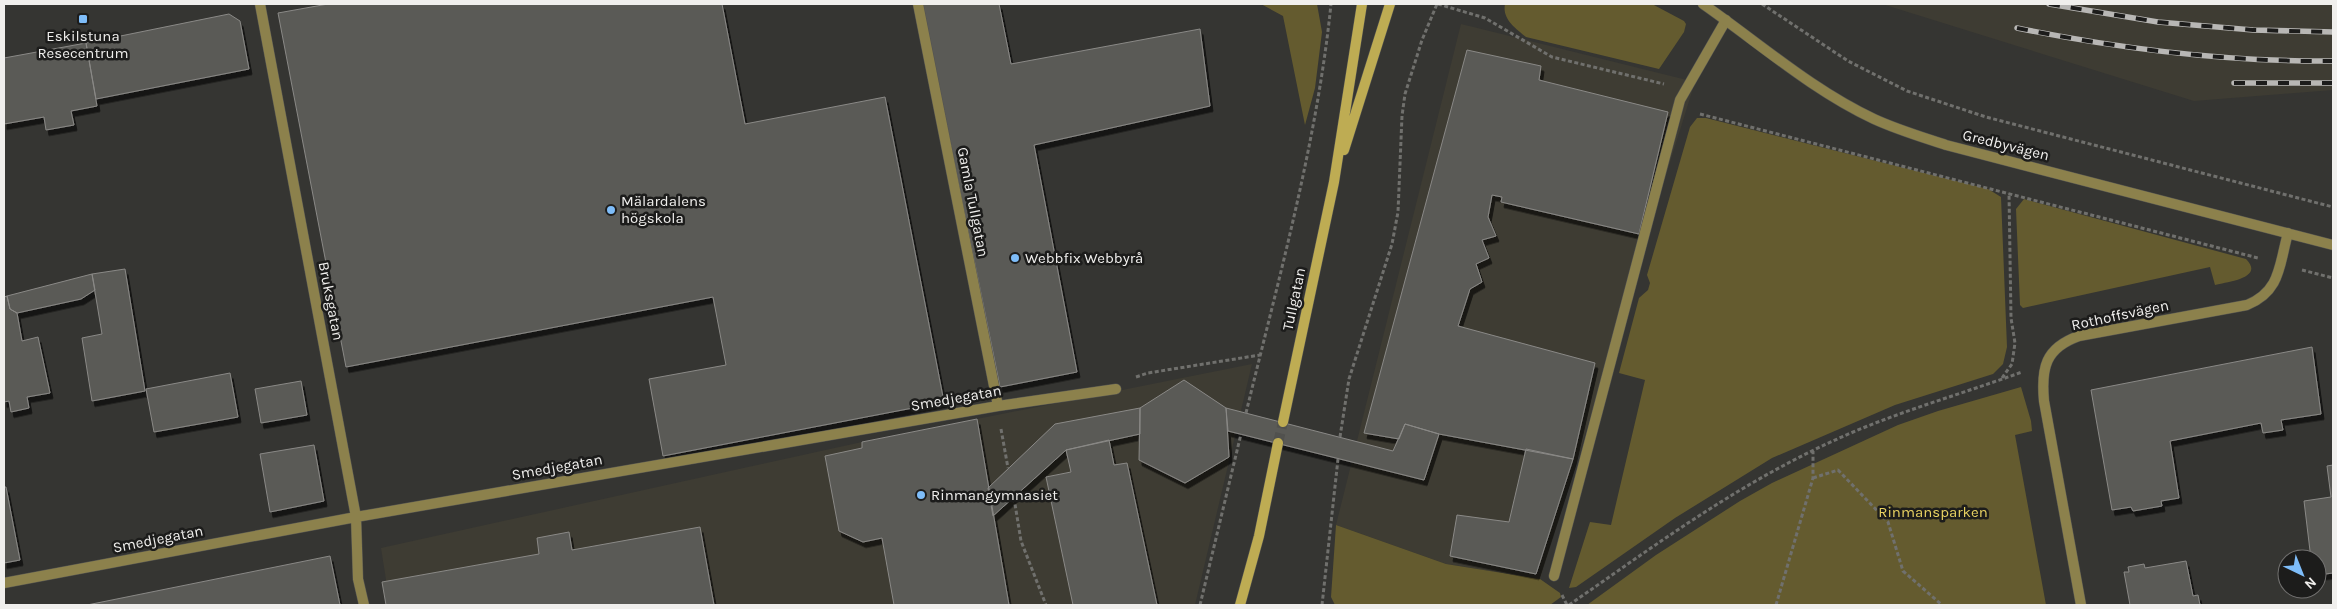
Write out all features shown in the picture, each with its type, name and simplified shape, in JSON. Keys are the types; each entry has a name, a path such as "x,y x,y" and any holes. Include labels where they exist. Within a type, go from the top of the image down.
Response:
{"street":[{"name":"Bruksgatan","path":"260,4 356,517 358,579 364,605"},
{"name":"Gamla Tullgatan","path":"918,4 998,406"},
{"name":"Tullgatan","path":"1283,422 1334,182 1362,4"},
{"name":"Tullgatan","path":"1334,182 1390,4"},
{"name":"Gredbyvägen","path":"1703,4 1840,100 1874,119 1910,134 1946,145 2333,245"},
{"path":"1554,576 1680,100 1726,20"},
{"name":"Rothoffsvägen","path":"2046,363 2054,350 2068,340 2080,336 2247,305 2261,299 2275,282 2288,233"},
{"path":"2046,363 2042,379 2044,401 2081,605"},
{"name":"Smedjegatan","path":"4,583 356,517 998,406 1116,389"},
{"path":"1240,605 1259,536 1278,443"}],"path":[{"path":"1246,413 1310,148 1326,58 1331,4"},
{"path":"1340,437 1349,379 1392,244 1398,212 1402,116 1405,94 1422,40 1437,4 1485,18 1552,57 1686,89 1700,114 2333,278"},
{"path":"1762,4 1848,61 1907,91 1986,117 2333,207"},
{"path":"2000,380 2012,364 2015,344 2011,308 2009,193"},
{"path":"1116,389 1137,376 1148,373 1260,355"},
{"path":"1569,605 1704,512 1754,482 1833,440 2046,363"},
{"path":"998,406 1008,468"},
{"path":"1200,605 1241,434"},
{"path":"1776,605 1813,478 1812,451"},
{"path":"1322,605 1338,459"},
{"path":"1813,478 1838,470 1888,522 1904,571 1942,605"},
{"path":"1014,498 1021,541 1046,605"}],"shaded area":[{"path":"1882,4 2333,4 2333,90 2194,101"},
{"path":"1461,24 1695,82 1540,579 1446,564 1336,525"},
{"name":"Rinmangymnasiet","path":"1252,364 1195,605 390,605 381,548 862,442"}],"green space":[{"path":"1261,4 1317,4 1322,32 1315,88 1305,125 1283,16"},
{"path":"1505,4 1652,4 1684,21 1686,24 1684,32 1659,69 1526,37 1507,19"},
{"path":"1697,118 1706,118 1988,189 2001,197 2007,347 2003,364 1993,374 1895,405 1772,458 1675,518 1576,587 1569,588 1590,522 1611,525 1645,380 1619,373 1639,298 1648,290 1650,283 1647,275 1690,127"},
{"path":"2024,199 2246,259 2251,265 2251,271 2242,278 2215,285 2210,267 2023,308 2020,305 2016,209"},
{"name":"Rinmansparken","path":"2021,387 2032,431 2015,435 2046,605 1587,605 1656,555 1740,501 1772,483 1898,425 1938,411"},
{"path":"1336,525 1446,564 1540,579 1560,593 1561,597 1550,605 1335,605 1331,597"}],"building":[{"name":"Mälardalens högskola","path":"328,4 722,4 745,124 885,97 944,402 663,456 649,379 726,365 713,297 346,367 278,13"},
{"name":"Webbfix Webbyrå","path":"922,4 999,4 1011,64 1200,29 1210,106 1034,145 1077,372 1000,387"},
{"path":"229,14 240,21 249,69 96,99 86,43"},
{"path":"86,43 97,106 71,111 74,125 46,130 44,117 4,124 4,58"},
{"path":"1467,50 1541,66 1539,80 1668,112 1639,234 1501,202 1502,197 1492,195 1488,217 1496,236 1482,240 1489,258 1476,264 1482,282 1470,289 1458,326 1595,363 1573,459 1439,434 1405,424 1399,439 1364,433"},
{"path":"125,269 145,391 92,401 82,338 102,334 92,274"},
{"path":"92,274 95,290 81,299 17,313 10,309 7,296"},
{"path":"7,296 10,309 17,313 22,341 38,337 50,393 27,397 29,408 11,412 9,401 4,402 4,297"},
{"path":"2312,347 2321,414 2281,420 2283,430 2263,433 2261,423 2170,441 2179,498 2161,501 2162,506 2133,511 2131,507 2112,510 2091,390"},
{"path":"230,373 238,417 154,432 146,389"},
{"path":"1184,380 1226,408 1229,457 1185,483 1139,460 1140,408"},
{"path":"301,381 307,415 261,423 255,389"},
{"path":"1140,408 1140,434 1066,450 993,516 988,488 1055,424"},
{"path":"1226,408 1393,451 1405,424 1439,434 1424,480 1228,431"},
{"path":"977,419 1009,605 894,605 882,538 863,542 839,531 825,456 862,448 862,442"},
{"path":"1109,440 1114,465 1127,463 1157,605 1073,605 1046,477 1071,472 1066,450"},
{"path":"314,445 324,501 270,512 260,454"},
{"path":"1526,449 1573,459 1536,574 1450,556 1457,515 1509,522"},
{"path":"2333,465 2333,573 2327,574 2327,549 2310,549 2304,501 2331,497 2327,466"},
{"path":"4,487 6,487 20,560 4,563"},
{"path":"700,527 714,605 386,605 382,582 539,554 537,538 569,532 572,550"},
{"path":"330,556 340,605 87,605"},
{"path":"2186,561 2193,596 2198,595 2200,605 2130,605 2124,572 2129,572 2128,567 2144,564 2145,568"}],"tunnel":[{"path":"1278,443 1283,422"}],"railway":[{"path":"2049,4 2158,22 2253,30 2333,32"},
{"path":"2017,28 2095,42 2174,53 2293,61 2333,61"},
{"path":"2234,83 2333,83"}],"place":[{"name":"Eskilstuna Resecentrum","path":"83,19"},
{"name":"Mälardalens högskola","path":"611,210"},
{"name":"Webbfix Webbyrå","path":"1015,258"},
{"name":"Rinmangymnasiet","path":"921,495"}]}
